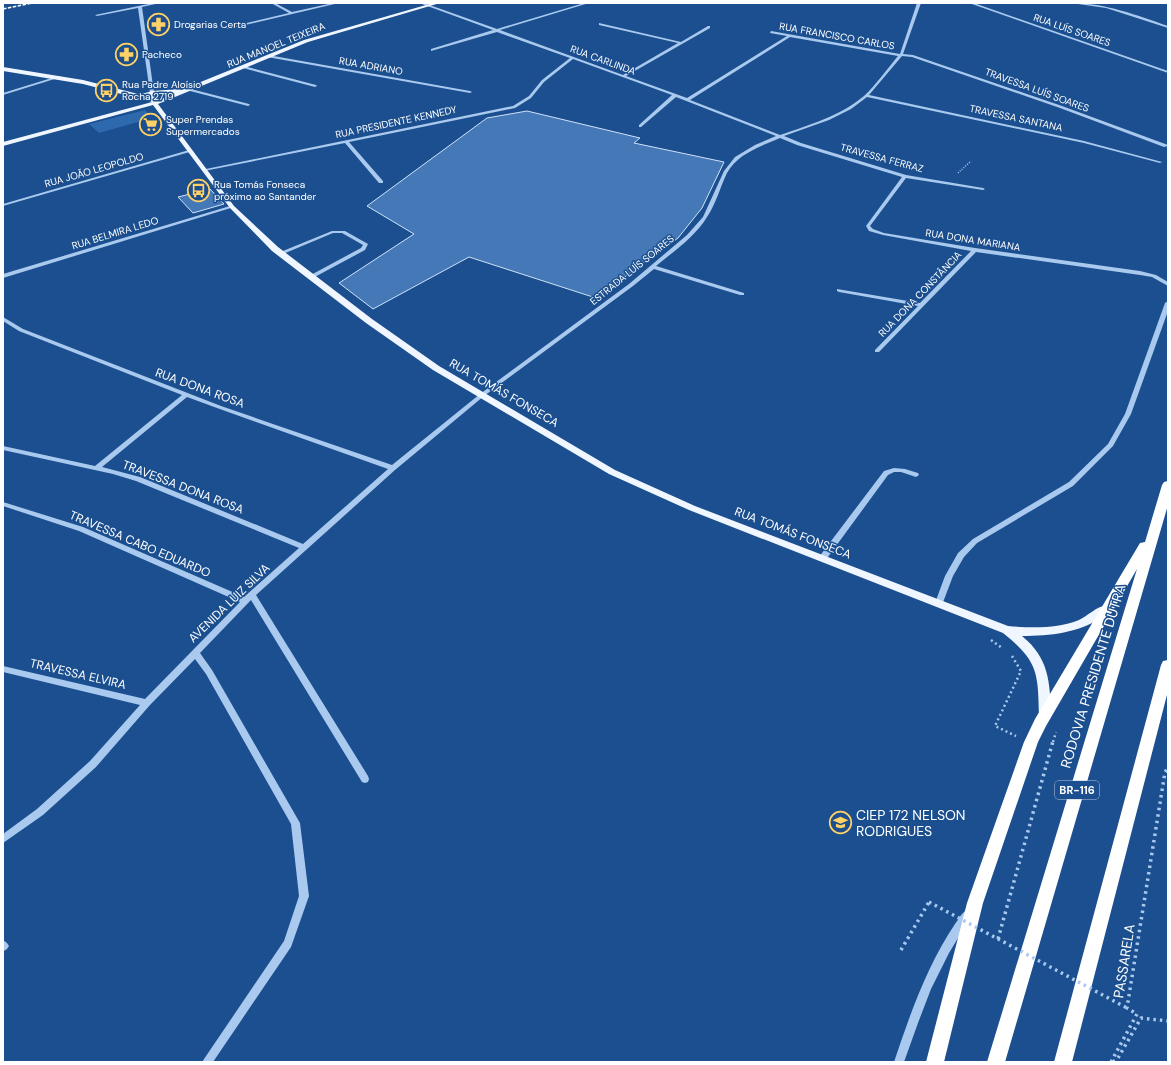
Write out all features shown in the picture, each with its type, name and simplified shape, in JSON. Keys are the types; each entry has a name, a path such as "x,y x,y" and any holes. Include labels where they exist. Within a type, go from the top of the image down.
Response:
{"highway":[{"name":"RODOVIA PRESIDENTE DUTRA","path":"996,1062 1168,485"},
{"path":"935,1062 975,903 1031,742 1045,715 1110,607 1152,532 1158,518"},
{"path":"1063,1062 1165,682 1168,665"}],"main road":[{"name":"RUA MANOEL TEIXEIRA","path":"3,144 154,102 191,90 306,40 438,3"},
{"path":"3,69 95,84 136,95 154,102"},
{"name":"RUA MANOEL TEIXEIRA","path":"136,95 191,90"},
{"name":"RUA TOMÁS FONSECA","path":"152,93 154,102 232,207 281,253 311,277 369,321 436,368 612,472 692,508 1007,630 1031,650 1040,665 1045,689 1045,715"},
{"name":"RUA TOMÁS FONSECA","path":"1007,630 1053,632 1067,629 1098,616 1110,607"}],"street":[{"path":"98,15 158,3"},
{"path":"273,3 291,13"},
{"path":"228,28 337,3"},
{"name":"RUA CARLINDA","path":"421,3 687,100 778,137"},
{"path":"432,50 587,3"},
{"name":"ESTRADA LUÍS SOARES","path":"482,395 654,267 689,236 705,217 726,171 737,158 757,146 778,137 828,119 850,108 866,96 901,55 919,3"},
{"name":"RUA LUÍS SOARES","path":"971,3 1168,72"},
{"path":"1073,3 1106,7 1168,27"},
{"name":"RUA TOMÁS FONSECA","path":"140,7 152,93"},
{"path":"600,24 682,43"},
{"path":"623,76 709,28"},
{"name":"RUA FRANCISCO CARLOS","path":"771,32 901,55"},
{"path":"687,100 789,36"},
{"name":"TRAVESSA LUÍS SOARES","path":"901,55 912,56 953,69 1166,146"},
{"name":"RUA ADRIANO","path":"268,56 470,92"},
{"name":"RUA PRESIDENTE KENNEDY","path":"206,170 514,107 530,97 543,81 573,58"},
{"path":"244,67 315,86"},
{"path":"3,94 59,77"},
{"path":"191,90 248,105"},
{"path":"640,126 675,96"},
{"name":"TRAVESSA SANTANA","path":"866,96 1084,142 1160,162"},
{"name":"TRAVESSA FERRAZ","path":"778,137 905,176 983,189"},
{"path":"346,141 381,182"},
{"name":"RUA JOÃO LEOPOLDO","path":"3,205 191,151"},
{"name":"RUA DONA MARIANA","path":"905,176 868,226 871,230 883,234 975,250 1140,273 1154,276 1168,284"},
{"name":"RUA BELMIRA LEDO","path":"3,276 232,207"},
{"path":"281,253 332,232 343,232 366,244 363,249 311,277"},
{"name":"RUA DONA CONSTÂNCIA","path":"877,351 975,250"},
{"path":"654,267 742,294"},
{"path":"839,290 922,305"},
{"path":"939,603 949,576 961,555 976,541 1071,484 1111,445 1128,414 1168,303"},
{"name":"RUA DONA ROSA","path":"3,319 21,330 186,395 393,468"},
{"path":"96,468 186,395"},
{"name":"AVENIDA LUIZ SILVA","path":"3,839 40,812 93,764 147,703 245,601 393,468 482,395"},
{"name":"TRAVESSA DONA ROSA","path":"3,448 96,468 138,479 305,548"},
{"path":"822,559 886,473 893,470 900,470 916,475"},
{"name":"TRAVESSA CABO EDUARDO","path":"3,504 81,529 245,601"},
{"path":"252,595 365,779"},
{"path":"195,653 209,672 295,823 304,896 288,944 206,1062"},
{"name":"TRAVESSA ELVIRA","path":"3,669 147,703"},
{"path":"899,1062 910,1029 938,962 952,936 975,903"}],"path":[{"path":"993,624 990,640 1008,651 1021,670 995,726"},
{"path":"998,939 1056,730"},
{"name":"PASSARELA","path":"901,950 929,902 1127,1008 1167,769"},
{"path":"1112,1062 1137,1014 1127,1008"},
{"path":"1112,1062 1118,1058 1141,1018 1168,1021"}],"shaded area":[{"path":"145,110 152,118 99,133 89,124"}],"building":[{"path":"527,111 640,138 634,143 724,162 702,208 678,238 596,298 469,257 373,309 339,283 414,234 367,206 487,118"},
{"path":"210,189 224,204 193,213 178,197"}],"railway":[{"path":"3,9 32,3"}],"place":[{"name":"Drogarias Certa","path":"158,24"},
{"name":"Pacheco","path":"126,54"},
{"name":"Rua Padre Aloísio Rocha 2719","path":"107,90"},
{"name":"Super Prendas Supermercados","path":"151,125"},
{"name":"Rua Tomás Fonseca próximo ao Santander","path":"198,190"},
{"name":"CIEP 172 NELSON RODRIGUES","path":"840,823"}]}
